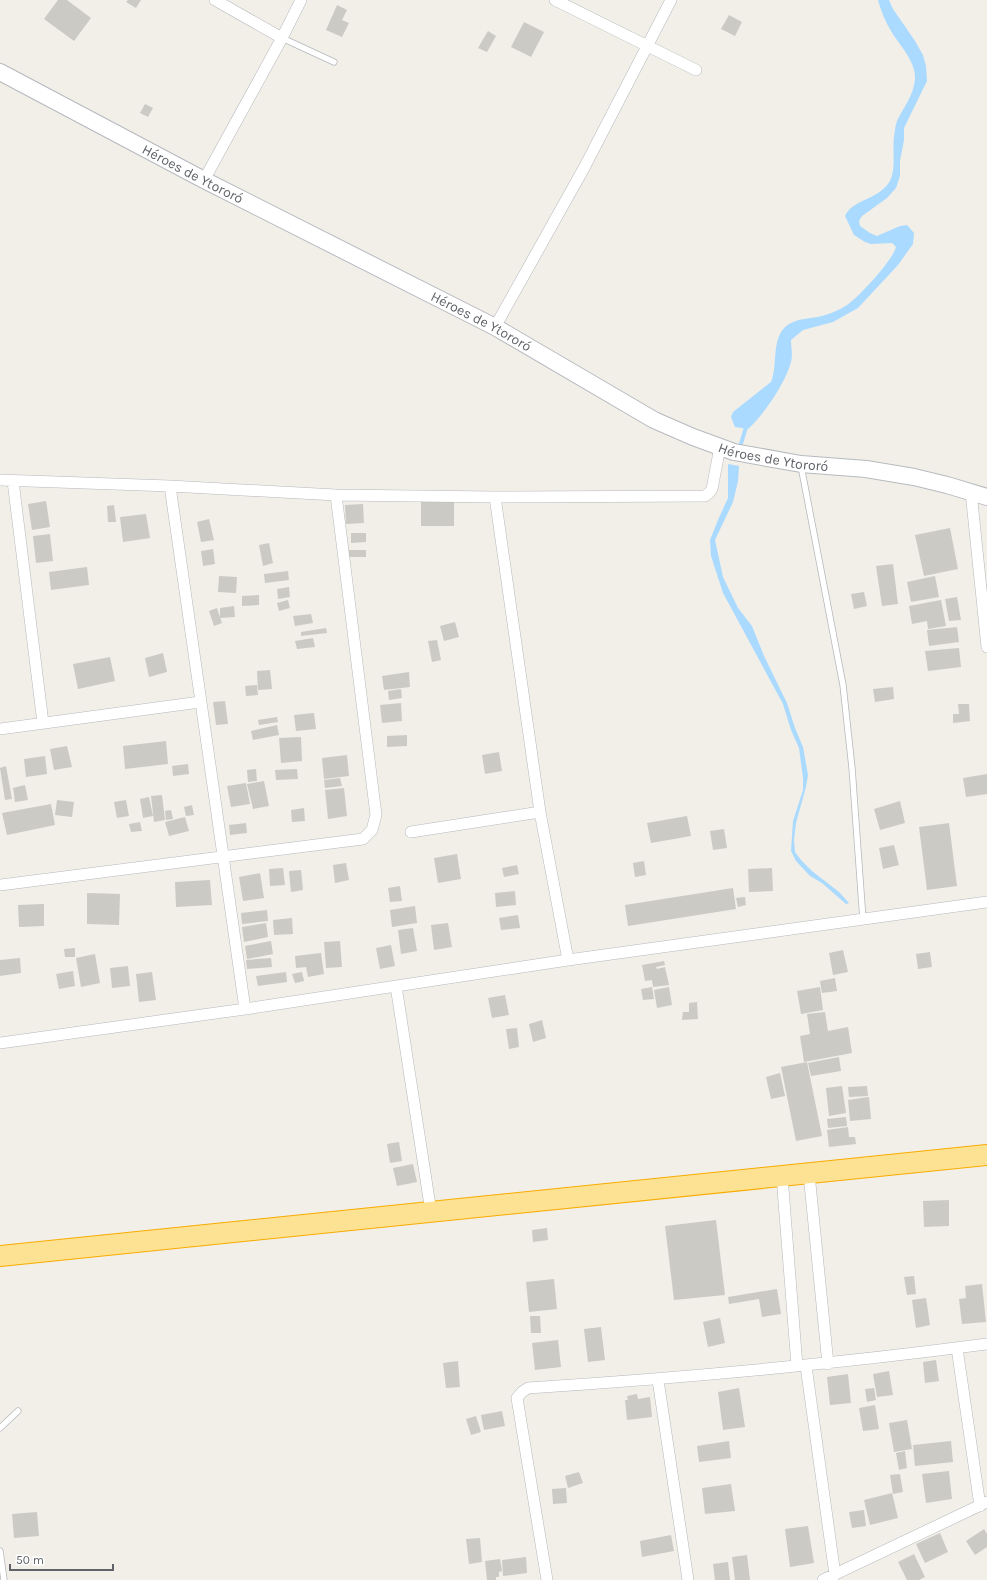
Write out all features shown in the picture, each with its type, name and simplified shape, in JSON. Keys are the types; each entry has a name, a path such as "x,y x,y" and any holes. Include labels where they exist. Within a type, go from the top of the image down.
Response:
{"highway":[{"path":"0,1256 987,1155"}],"main road":[{"name":"Héroes de Ytororó","path":"0,72 204,180 495,328 654,420 727,449 801,464 866,469 914,477 987,497"}],"street":[{"path":"215,0 282,38"},
{"path":"204,180 282,38 301,0"},
{"path":"555,0 696,70"},
{"path":"495,328 584,168 671,0"},
{"path":"0,480 170,486 336,495 495,497 704,496 710,493 712,489 727,449"},
{"path":"13,481 43,723"},
{"path":"170,486 245,1009"},
{"path":"971,492 987,647"},
{"path":"0,884 363,839 372,830 376,816 336,495"},
{"path":"495,497 540,812 568,960"},
{"path":"0,729 200,702"},
{"path":"411,832 540,812"},
{"path":"0,1043 245,1009 568,960 987,902"},
{"path":"396,986 431,1212"},
{"path":"809,1174 828,1364"},
{"path":"782,1176 802,1366 835,1575"},
{"path":"547,1580 517,1398 528,1388 658,1380 828,1364 987,1344"},
{"path":"823,1580 984,1504 957,1348"},
{"path":"658,1380 688,1580"}],"lane":[{"path":"282,38 334,62"},
{"path":"801,464 843,685 852,768 863,920"},
{"path":"0,1428 18,1411"},
{"path":"0,1551 4,1580"}],"water":[{"path":"878,0 889,0 893,9 915,41 923,55 926,66 927,81 904,128 904,140 900,161 900,176 896,188 887,198 862,216 859,221 860,226 877,236 900,226 907,225 914,233 913,244 898,265 858,308 833,322 803,330 791,340 791,362 779,389 760,416 748,429 735,427 731,417 733,412 771,382 776,346 785,327 798,320 828,314 847,305 875,278 894,253 896,247 892,243 871,244 854,235 845,216 853,206 877,194 888,184 891,179 896,125 899,116 913,90 915,79 913,66 883,16"},
{"path":"728,464 739,466 738,481 733,502 715,540 723,577 738,608 752,626 764,656 787,703 803,747 808,775 796,823 794,840 795,852 812,871 839,892 849,903 846,904 822,883 810,876 796,861 791,851 793,821 803,790 799,748 791,730 783,704 723,593 711,556 710,540 728,498"}],"building":[{"path":"58,0 67,0 91,18 74,41 44,19"},
{"path":"128,0 141,0 136,8 126,2"},
{"path":"337,5 347,10 342,20 349,23 342,37 326,30"},
{"path":"729,15 742,22 735,36 721,29"},
{"path":"524,22 544,32 531,57 511,47"},
{"path":"488,31 496,36 487,52 478,48"},
{"path":"145,104 153,108 148,117 140,113"},
{"path":"46,501 50,527 32,530 28,504"},
{"path":"421,501 454,501 454,526 421,526"},
{"path":"363,504 364,523 346,524 345,505"},
{"path":"114,505 116,522 108,522 107,506"},
{"path":"146,514 150,538 123,542 120,517"},
{"path":"209,519 214,540 201,542 197,522"},
{"path":"950,528 958,569 924,576 915,535"},
{"path":"351,533 366,533 366,542 351,543"},
{"path":"50,534 53,561 36,563 33,536"},
{"path":"269,543 273,563 263,566 259,545"},
{"path":"213,549 215,564 203,566 201,551"},
{"path":"348,550 366,550 366,557 348,557"},
{"path":"893,564 898,604 882,606 876,566"},
{"path":"87,567 89,585 51,590 49,572"},
{"path":"288,571 289,580 265,583 264,574"},
{"path":"219,576 237,577 236,593 218,592"},
{"path":"935,576 939,597 911,602 907,582"},
{"path":"289,587 290,597 278,599 277,589"},
{"path":"864,592 867,606 854,609 851,594"},
{"path":"259,595 259,605 242,606 242,596"},
{"path":"957,597 961,620 949,621 945,599"},
{"path":"288,600 290,608 279,611 277,603"},
{"path":"941,600 946,626 928,629 927,621 912,624 909,606"},
{"path":"234,606 235,617 220,618 220,608"},
{"path":"217,608 222,623 214,626 209,611"},
{"path":"311,614 313,623 295,626 293,616"},
{"path":"455,622 459,637 444,641 440,626"},
{"path":"957,627 959,642 929,646 927,630"},
{"path":"326,628 327,633 301,636 301,632"},
{"path":"313,638 315,647 297,649 295,641"},
{"path":"437,640 441,660 432,662 428,641"},
{"path":"959,648 961,667 928,671 925,651"},
{"path":"163,653 167,672 149,677 145,658"},
{"path":"110,657 115,681 78,689 73,664"},
{"path":"270,670 272,689 258,690 257,671"},
{"path":"409,672 410,687 384,690 382,676"},
{"path":"257,685 258,695 246,696 245,686"},
{"path":"893,687 894,699 875,702 873,689"},
{"path":"401,689 402,698 389,700 388,691"},
{"path":"225,701 228,724 216,725 213,702"},
{"path":"401,703 402,721 382,723 380,705"},
{"path":"958,704 969,704 970,721 953,723 953,714 959,714"},
{"path":"314,713 316,729 296,731 294,715"},
{"path":"277,717 278,722 259,725 258,720"},
{"path":"277,725 279,735 253,740 251,731"},
{"path":"407,735 407,746 387,747 387,736"},
{"path":"301,737 302,761 281,763 279,738"},
{"path":"166,741 168,764 125,769 123,746"},
{"path":"67,746 72,767 54,770 50,749"},
{"path":"499,752 502,771 485,774 482,755"},
{"path":"347,755 349,776 324,779 322,758"},
{"path":"45,756 47,774 26,777 24,759"},
{"path":"188,764 189,774 173,776 172,766"},
{"path":"6,766 12,799 5,800 0,768"},
{"path":"256,769 257,781 248,782 247,770"},
{"path":"297,769 298,779 276,780 275,770"},
{"path":"987,774 987,794 966,797 963,778"},
{"path":"340,778 342,786 325,788 324,780"},
{"path":"264,781 269,806 253,809 247,784"},
{"path":"246,783 250,804 231,807 227,786"},
{"path":"25,785 28,800 15,802 13,788"},
{"path":"344,788 347,816 328,819 325,790"},
{"path":"162,795 165,820 154,822 151,796"},
{"path":"149,797 153,816 143,818 140,799"},
{"path":"57,800 74,802 72,817 55,815"},
{"path":"126,800 129,816 117,818 114,802"},
{"path":"900,801 905,823 880,830 874,809"},
{"path":"51,804 55,825 7,835 2,813"},
{"path":"192,805 194,815 186,816 184,807"},
{"path":"304,808 305,821 292,822 291,810"},
{"path":"171,810 173,819 166,820 165,811"},
{"path":"687,816 691,836 651,843 647,823"},
{"path":"185,817 189,831 169,836 165,822"},
{"path":"140,822 142,831 131,832 129,824"},
{"path":"246,823 247,833 230,835 229,825"},
{"path":"949,823 957,886 927,890 919,827"},
{"path":"724,829 727,848 713,850 710,831"},
{"path":"894,845 899,865 883,869 879,848"},
{"path":"457,854 461,879 438,883 434,858"},
{"path":"644,861 646,875 635,877 633,863"},
{"path":"346,863 349,880 335,883 333,865"},
{"path":"517,865 519,874 504,877 502,868"},
{"path":"283,868 285,885 270,886 269,869"},
{"path":"772,868 773,891 749,892 748,869"},
{"path":"301,870 303,890 291,892 289,871"},
{"path":"260,873 264,898 243,901 239,877"},
{"path":"210,880 212,905 176,907 175,882"},
{"path":"400,886 402,901 390,902 388,888"},
{"path":"733,888 736,909 628,926 625,905"},
{"path":"515,891 516,905 496,907 495,893"},
{"path":"87,893 120,894 119,925 87,924"},
{"path":"745,897 746,905 738,907 736,898"},
{"path":"44,904 44,926 19,927 18,905"},
{"path":"415,906 417,923 392,927 390,910"},
{"path":"267,910 268,921 242,924 241,913"},
{"path":"518,915 520,928 501,930 499,918"},
{"path":"292,918 293,934 274,935 273,920"},
{"path":"266,923 268,937 244,942 242,927"},
{"path":"448,923 452,947 434,950 431,925"},
{"path":"413,928 417,951 401,954 398,930"},
{"path":"271,941 273,954 247,959 245,946"},
{"path":"340,941 342,967 326,968 324,942"},
{"path":"391,945 395,966 380,969 376,948"},
{"path":"75,948 75,957 65,957 64,949"},
{"path":"843,950 848,972 833,975 829,953"},
{"path":"930,952 932,967 918,969 916,954"},
{"path":"321,953 324,974 308,977 306,967 296,968 295,956"},
{"path":"95,954 100,983 81,987 76,958"},
{"path":"20,958 21,973 0,976 0,960"},
{"path":"271,958 272,967 247,969 246,960"},
{"path":"664,961 665,965 656,967 657,969 665,967 669,985 653,987 652,980 645,981 642,965"},
{"path":"128,966 130,986 112,988 110,968"},
{"path":"73,971 75,986 59,989 56,974"},
{"path":"152,972 156,1000 139,1002 136,974"},
{"path":"286,972 287,982 258,986 256,976"},
{"path":"302,972 304,981 295,983 292,974"},
{"path":"835,978 837,991 822,993 820,981"},
{"path":"652,987 654,999 643,1000 641,989"},
{"path":"669,987 672,1005 657,1008 654,990"},
{"path":"820,987 823,1010 801,1014 797,991"},
{"path":"505,995 509,1015 492,1018 488,998"},
{"path":"697,1002 698,1019 682,1020 683,1012 689,1012 689,1003"},
{"path":"825,1012 828,1031 848,1027 852,1053 804,1062 800,1036 810,1034 807,1014"},
{"path":"542,1020 546,1038 533,1042 529,1024"},
{"path":"517,1028 519,1047 509,1049 506,1029"},
{"path":"839,1057 841,1071 811,1076 808,1063"},
{"path":"807,1062 822,1136 796,1141 781,1067"},
{"path":"780,1073 785,1096 771,1099 766,1077"},
{"path":"842,1086 846,1113 829,1116 826,1088"},
{"path":"867,1086 868,1096 849,1097 848,1087"},
{"path":"869,1097 871,1119 850,1121 848,1100"},
{"path":"846,1117 847,1126 828,1128 827,1119"},
{"path":"848,1127 849,1137 855,1137 856,1144 829,1147 827,1130"},
{"path":"399,1142 402,1161 390,1163 387,1144"},
{"path":"413,1164 417,1182 397,1186 393,1168"},
{"path":"949,1200 949,1226 924,1227 923,1201"},
{"path":"716,1220 725,1295 674,1300 665,1226"},
{"path":"547,1228 548,1240 533,1242 532,1230"},
{"path":"914,1276 916,1294 907,1295 904,1277"},
{"path":"554,1279 557,1309 529,1312 526,1282"},
{"path":"982,1284 986,1322 962,1324 959,1299 966,1298 965,1286"},
{"path":"777,1289 781,1314 762,1317 759,1299 729,1304 728,1297"},
{"path":"926,1298 930,1325 916,1328 912,1300"},
{"path":"530,1316 540,1316 541,1333 531,1333"},
{"path":"720,1318 725,1343 708,1347 703,1322"},
{"path":"601,1327 605,1360 588,1362 584,1329"},
{"path":"558,1340 561,1367 535,1370 532,1343"},
{"path":"936,1360 939,1381 925,1383 923,1362"},
{"path":"458,1361 460,1387 446,1388 443,1363"},
{"path":"889,1371 893,1395 877,1397 873,1374"},
{"path":"848,1374 851,1403 830,1405 827,1377"},
{"path":"739,1388 745,1427 723,1430 718,1392"},
{"path":"874,1388 876,1400 867,1402 865,1389"},
{"path":"637,1394 638,1399 650,1397 652,1417 627,1420 625,1400 628,1400 627,1396"},
{"path":"875,1405 879,1429 863,1431 859,1408"},
{"path":"502,1411 505,1426 484,1430 481,1415"},
{"path":"476,1416 481,1432 471,1435 466,1419"},
{"path":"907,1420 912,1449 894,1452 889,1423"},
{"path":"729,1441 731,1458 699,1462 697,1446"},
{"path":"951,1441 953,1462 915,1466 913,1445"},
{"path":"905,1451 907,1468 899,1470 896,1453"},
{"path":"949,1471 952,1499 926,1503 922,1474"},
{"path":"579,1472 583,1483 568,1488 565,1476"},
{"path":"900,1474 903,1492 893,1494 890,1475"},
{"path":"731,1484 735,1511 705,1514 702,1488"},
{"path":"566,1488 567,1503 553,1504 552,1489"},
{"path":"892,1493 898,1518 870,1525 864,1500"},
{"path":"864,1510 866,1526 852,1528 849,1512"},
{"path":"37,1512 39,1536 14,1538 12,1514"},
{"path":"808,1526 814,1563 790,1567 785,1529"},
{"path":"984,1529 987,1534 987,1547 975,1555 966,1541"},
{"path":"940,1533 948,1552 925,1563 916,1544"},
{"path":"671,1535 674,1551 642,1557 640,1541"},
{"path":"480,1538 482,1562 469,1564 466,1539"},
{"path":"914,1554 925,1577 919,1580 907,1580 898,1562"},
{"path":"747,1555 750,1580 735,1580 732,1557"},
{"path":"526,1557 527,1573 503,1576 502,1560"},
{"path":"500,1559 502,1571 499,1572 499,1577 496,1577 496,1580 487,1580 485,1561"},
{"path":"728,1562 730,1580 715,1580 713,1564"}],"waterway":[{"path":"739,450 747,424"}]}
